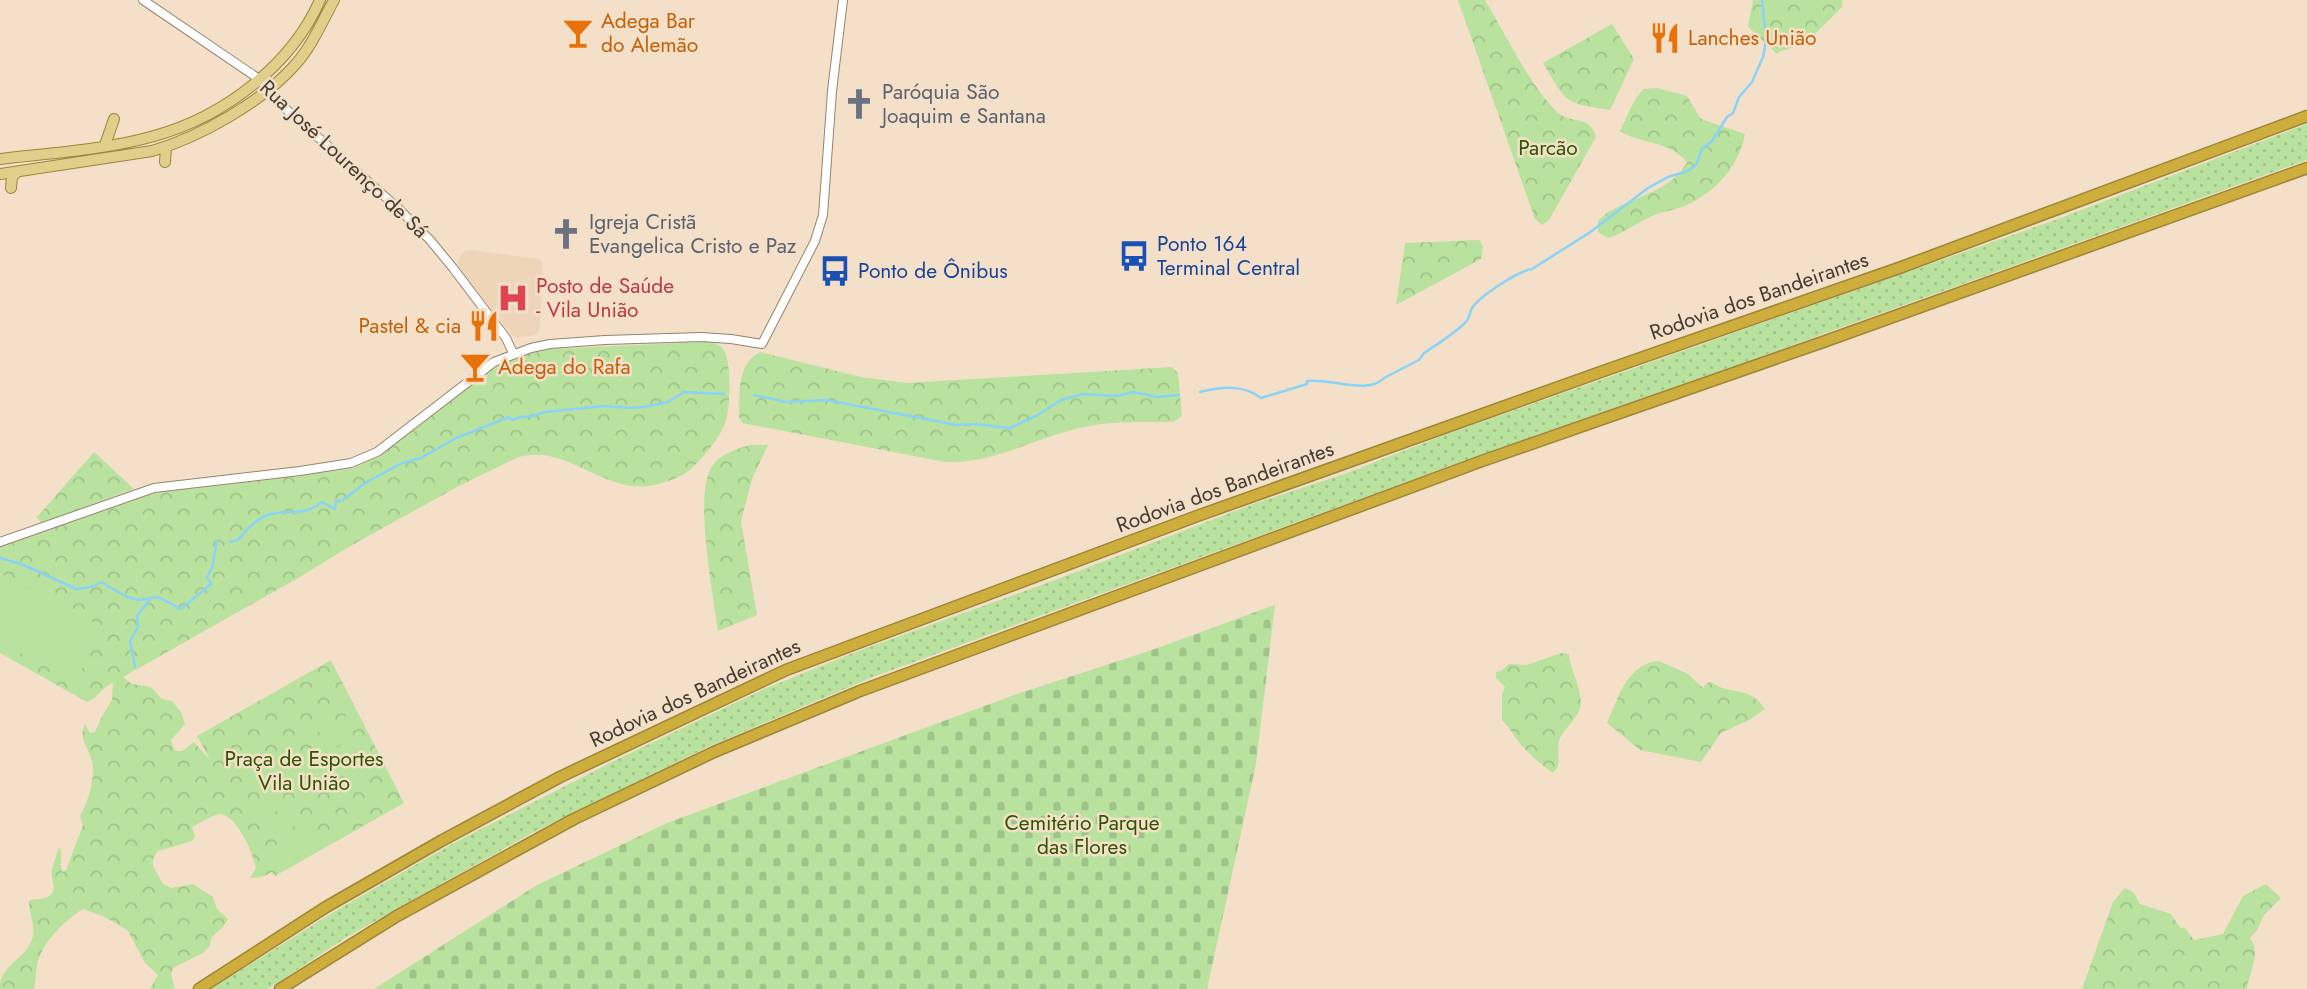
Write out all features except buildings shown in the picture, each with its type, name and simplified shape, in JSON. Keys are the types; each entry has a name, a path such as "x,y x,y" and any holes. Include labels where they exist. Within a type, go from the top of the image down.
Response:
{"highway":[{"name":"Rodovia dos Bandeirantes","path":"199,989 326,907 441,841 560,777 728,695 786,670 1200,515 1997,233 2307,116"},
{"path":"280,989 397,916 574,820 713,752 860,691 1482,461 1798,351 2307,167"}],"main road":[{"path":"0,159 139,140 183,127 228,101 272,68 297,41 311,21 320,0"},
{"path":"0,174 127,156 166,147 219,122 269,90 296,64 316,36 334,0"},
{"path":"105,145 114,120"},
{"path":"165,162 166,147"},
{"path":"11,187 12,177 17,172"}],"street":[{"name":"Rua José Lourenço de Sá","path":"143,0 259,79 286,109 365,178 430,240 506,338 513,353"},
{"path":"0,542 153,488 351,463 377,452 465,382 494,362 513,353 550,344 613,340 701,337 762,344 815,241 823,215 832,91 843,0"}],"shaded area":[{"name":"Posto de Saúde - Vila União","path":"464,251 539,259 543,263 540,328 536,335 516,338 513,336 460,269 460,256"}],"green space":[{"name":"Parcão","path":"1458,0 1485,0 1526,71 1545,98 1561,115 1589,125 1596,137 1549,220 1542,225 1535,219"},
{"path":"1753,0 1842,0 1842,7 1806,43 1776,53 1748,27"},
{"path":"1612,24 1634,59 1610,110 1574,103 1562,94 1543,63"},
{"path":"1657,88 1687,96 1701,119 1745,134 1742,146 1732,167 1709,192 1684,206 1652,216 1608,238 1598,232 1598,220 1610,211 1664,186 1687,162 1664,146 1620,131 1640,93 1644,89"},
{"path":"2307,124 2307,160 1483,454 873,677 710,746 532,833 347,937 268,989 211,989 332,913 450,845 614,761 764,689 861,650 1256,503 2055,220"},
{"path":"1480,240 1483,247 1481,259 1396,305 1405,243"},
{"name":"Praça de Esportes Vila União","path":"701,342 716,344 725,352 730,381 727,413 717,439 684,474 659,484 636,486 618,483 552,457 534,455 516,458 352,545 123,677 132,684 151,687 162,699 172,701 181,712 185,724 171,740 175,751 182,751 194,742 210,760 197,736 331,660 404,803 275,876 272,872 262,877 250,878 256,868 248,845 234,823 222,814 192,827 195,836 192,841 158,851 153,859 153,866 163,884 171,888 193,884 213,897 217,909 228,919 212,937 209,947 203,953 173,968 171,974 175,989 150,989 158,975 145,963 128,931 105,917 83,909 61,926 43,949 39,957 34,989 0,989 3,974 26,950 32,938 29,901 50,895 53,889 51,873 59,847 63,872 83,825 80,816 90,789 93,767 83,739 83,729 85,724 90,733 95,732 112,700 113,683 87,702 0,653 0,547 155,493 353,468 380,456 487,372 515,357 551,349"},
{"path":"760,352 861,377 907,383 1172,367 1178,373 1182,416 1175,421 1083,427 994,456 945,462 742,423 739,417 743,372 752,358"},
{"path":"749,445 768,445 752,479 741,521 757,615 718,631 706,549 706,484 710,470 717,460"},
{"path":"94,452 134,489 41,523 37,517"},
{"path":"0,573 101,626 76,683 0,642"},
{"name":"Cemitério Parque das Flores","path":"1275,605 1256,764 1207,989 374,989 537,885 667,823 1017,694 1152,650"},
{"path":"1561,653 1569,654 1581,701 1578,713 1559,741 1559,762 1553,773 1525,749 1502,720 1502,694 1505,687 1496,678 1496,672 1509,664 1527,665"},
{"path":"1659,661 1688,674 1703,688 1711,682 1753,697 1765,709 1721,733 1701,762 1640,750 1607,723 1631,675 1648,663"},
{"path":"351,713 359,728 326,746 318,730"},
{"path":"361,734 368,747 336,765 329,752"},
{"path":"279,793 286,807 255,822 248,809"},
{"path":"291,811 298,824 267,840 260,826"},
{"path":"314,825 325,843 281,868 272,849"},
{"path":"2266,884 2281,898 2264,915 2250,938 2255,957 2247,989 2082,989 2113,902 2125,888 2134,893 2140,904 2171,914 2181,929 2184,927 2194,940 2223,934 2243,896"}],"waterway":[{"path":"1200,392 1224,388 1239,389 1247,390 1261,398 1307,384 1307,381 1369,385 1419,360 1424,353 1465,323 1476,303 1491,291 1589,233 1648,188 1696,165 1702,149 1712,141 1727,117 1733,113 1739,97 1752,82 1763,57 1766,40 1762,0"},
{"path":"230,542 238,540 255,522 268,515 308,510 322,502 335,509 336,501 343,500 365,483 402,463 421,458 456,438 509,417 512,420 545,412 604,406 650,406 668,402 684,392 724,394"},
{"path":"754,395 786,402 826,400 957,425 1010,428 1061,400 1083,394 1118,396 1133,392 1157,397 1179,395"},
{"path":"0,558 24,565 76,589 92,587 101,582 127,597 139,600 158,597 181,609 211,584 207,577 212,568 217,541"},
{"path":"135,667 130,641 138,627 137,616 151,598"}],"place":[{"name":"Adega Bar do Alemão","path":"578,33"},
{"name":"Lanches União","path":"1665,38"},
{"name":"Paróquia São Joaquim e Santana","path":"859,104"},
{"name":"Igreja Cristã Evangelica Cristo e Paz","path":"566,234"},
{"name":"Ponto 164 Terminal Central","path":"1134,256"},
{"name":"Ponto de Ônibus","path":"835,271"},
{"name":"Posto de Saúde - Vila União","path":"513,298"},
{"name":"Pastel & cia","path":"484,326"},
{"name":"Adega do Rafa","path":"475,367"}]}
